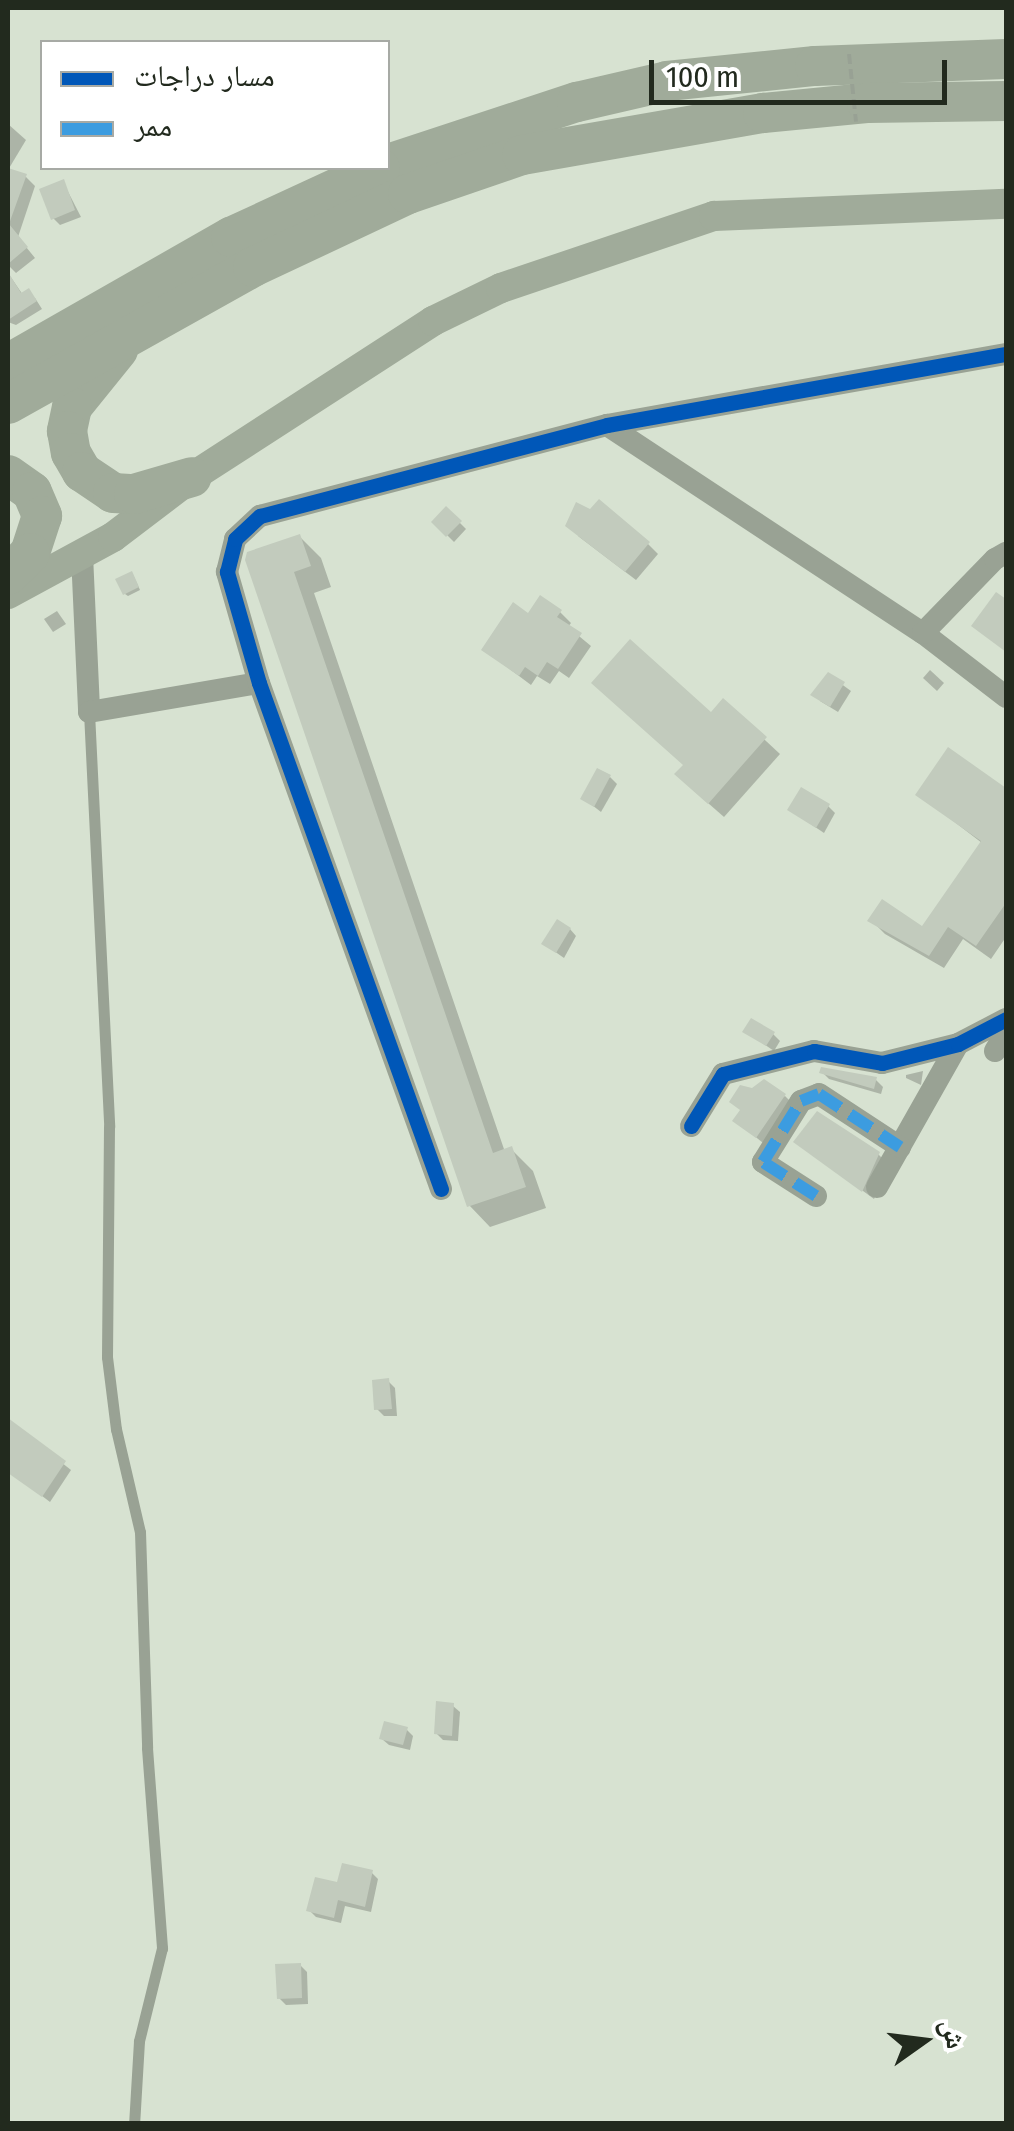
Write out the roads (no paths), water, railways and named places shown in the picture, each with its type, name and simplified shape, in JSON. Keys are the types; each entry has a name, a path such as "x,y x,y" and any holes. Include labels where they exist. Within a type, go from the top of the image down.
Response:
{"highway":[{"path":"390,163 577,102 668,80 815,66 1006,60"},
{"path":"8,404 138,327 252,267 408,194 522,156 764,114 867,104 1006,102"},
{"path":"8,364 231,237 376,170"},
{"path":"138,327 72,407 67,430 71,453 82,472 113,493 134,494 192,478"},
{"path":"8,475 32,492 42,516 30,553 8,575"}],"main road":[{"path":"8,594 82,554 433,320 576,260 714,216 1006,204"}],"street":[{"path":"440,1189 259,683 227,572 235,539 246,526 276,512 607,424 1006,354"},
{"path":"607,424 923,633 1006,696"},
{"path":"923,633 995,558 1006,553"},
{"path":"82,554 89,712 259,683"},
{"path":"690,1126 723,1074 814,1051 882,1063 958,1044 1006,1019"},
{"path":"878,1187 958,1044"},
{"path":"816,1196 763,1162 801,1101 818,1094 900,1147"}],"lane":[{"path":"89,712 109,1127 107,1357 116,1430 140,1532 147,1748 162,1948 139,2041 134,2124"}]}
